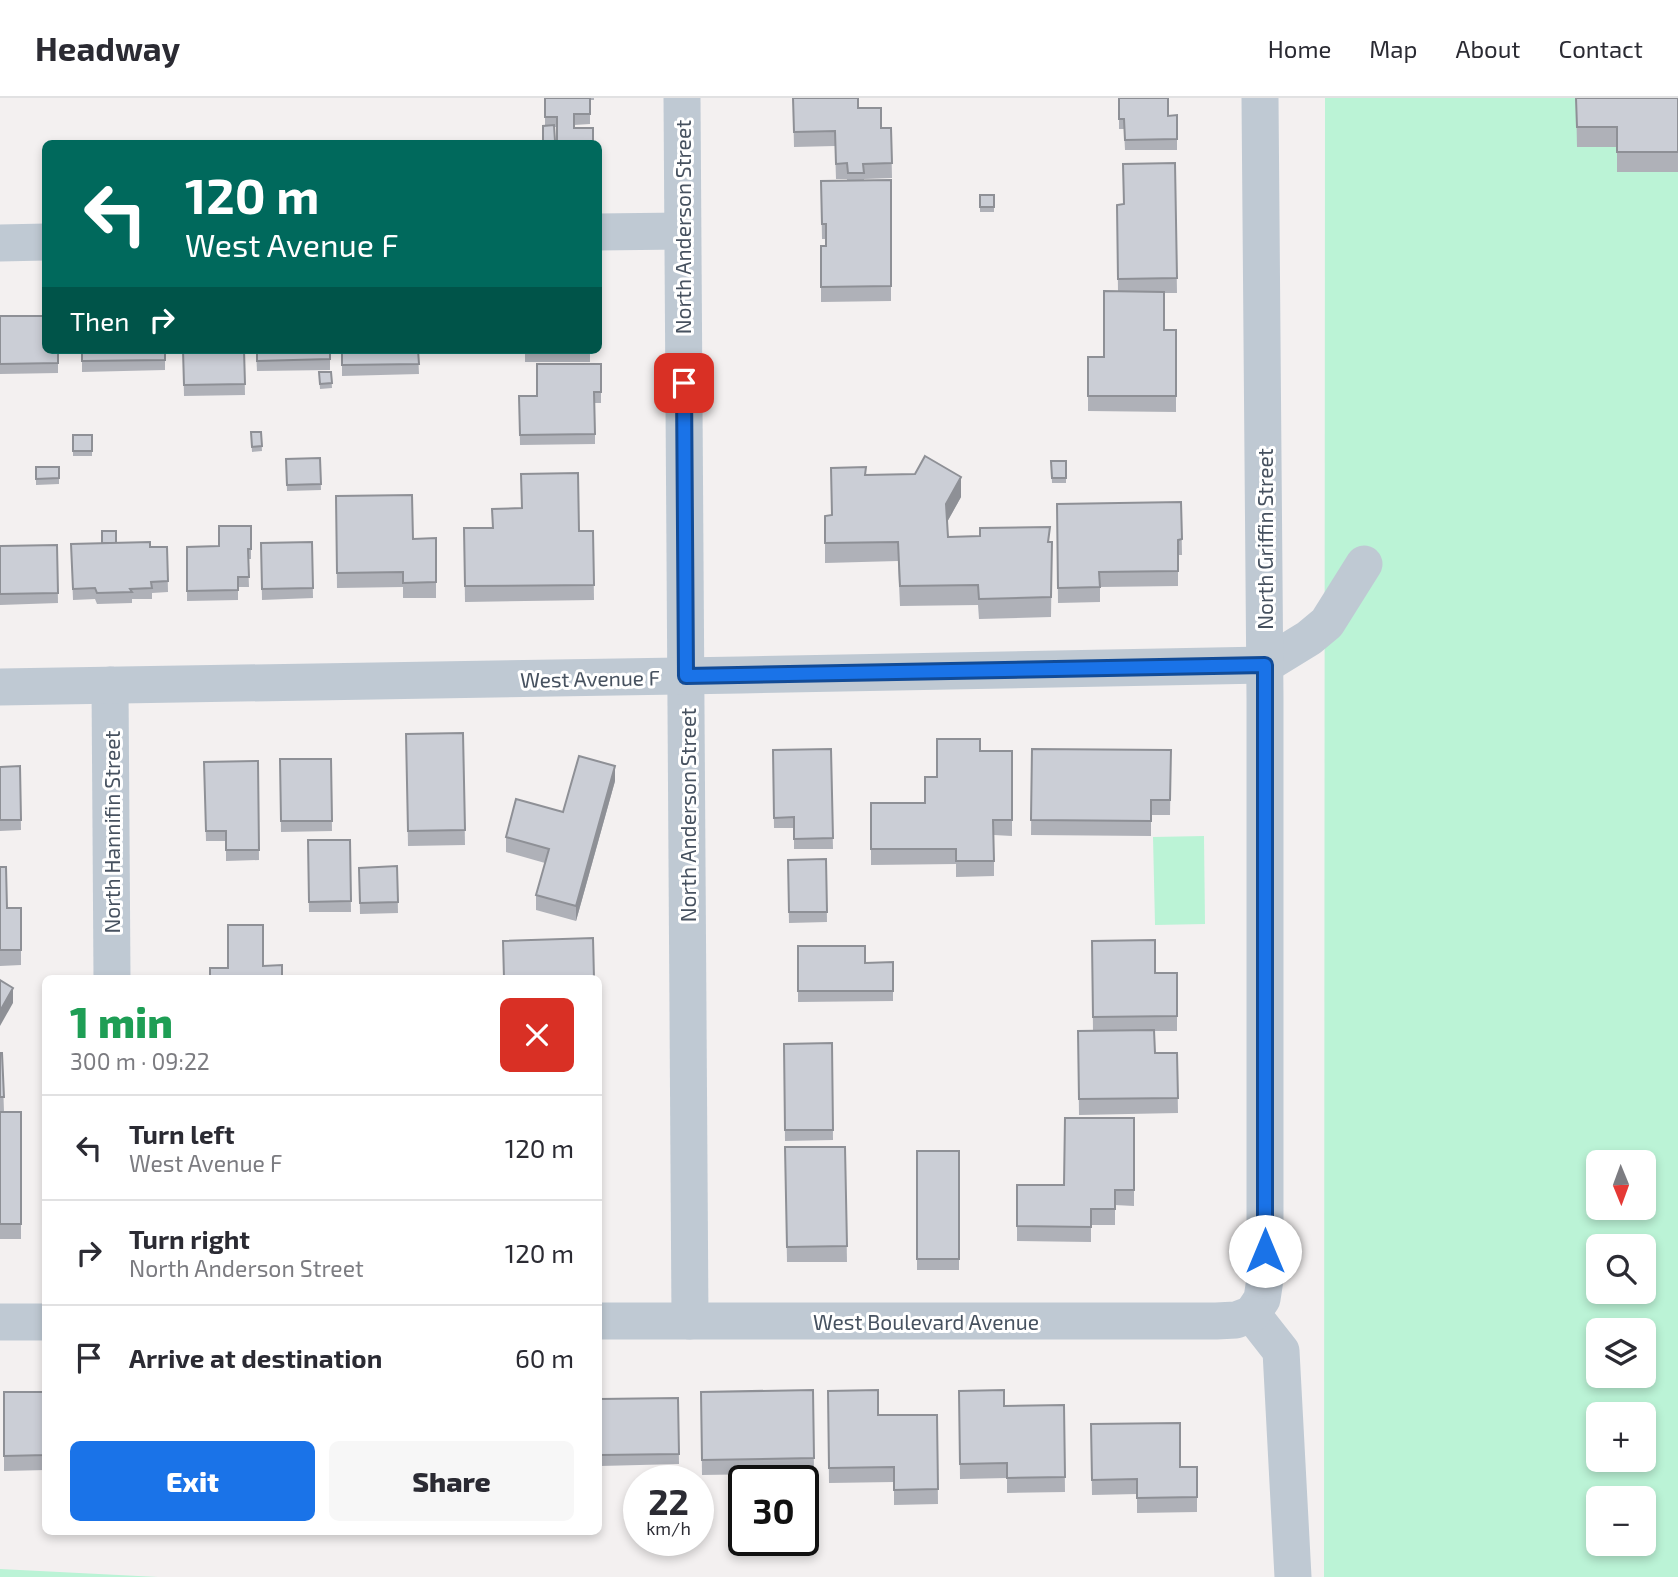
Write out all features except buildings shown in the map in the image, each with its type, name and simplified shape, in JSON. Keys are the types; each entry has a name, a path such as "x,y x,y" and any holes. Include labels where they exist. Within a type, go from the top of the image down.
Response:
{"street":[{"name":"North Anderson Street","path":"682,98 690,1321"},
{"name":"North Griffin Street","path":"1252,1314 1262,1299 1265,1279 1265,665 1260,98"},
{"path":"602,232 682,231"},
{"path":"0,243 42,242"},
{"path":"1265,665 1309,638 1327,623 1364,564"},
{"name":"West Avenue F","path":"0,687 1265,665"},
{"name":"North Hannifin Street","path":"110,685 112,975"},
{"path":"1252,1314 1282,1352 1293,1577"},
{"name":"West Boulevard Avenue","path":"602,1321 1216,1321 1236,1320 1252,1314"},
{"path":"0,1322 42,1322"}],"green space":[{"path":"1325,98 1678,98 1678,1577 1324,1577"},
{"path":"1204,836 1205,924 1155,925 1153,837"},
{"path":"0,1569 158,1577 0,1577"}],"route":[{"path":"684,383 686,676 1265,665 1265,1251"}]}
